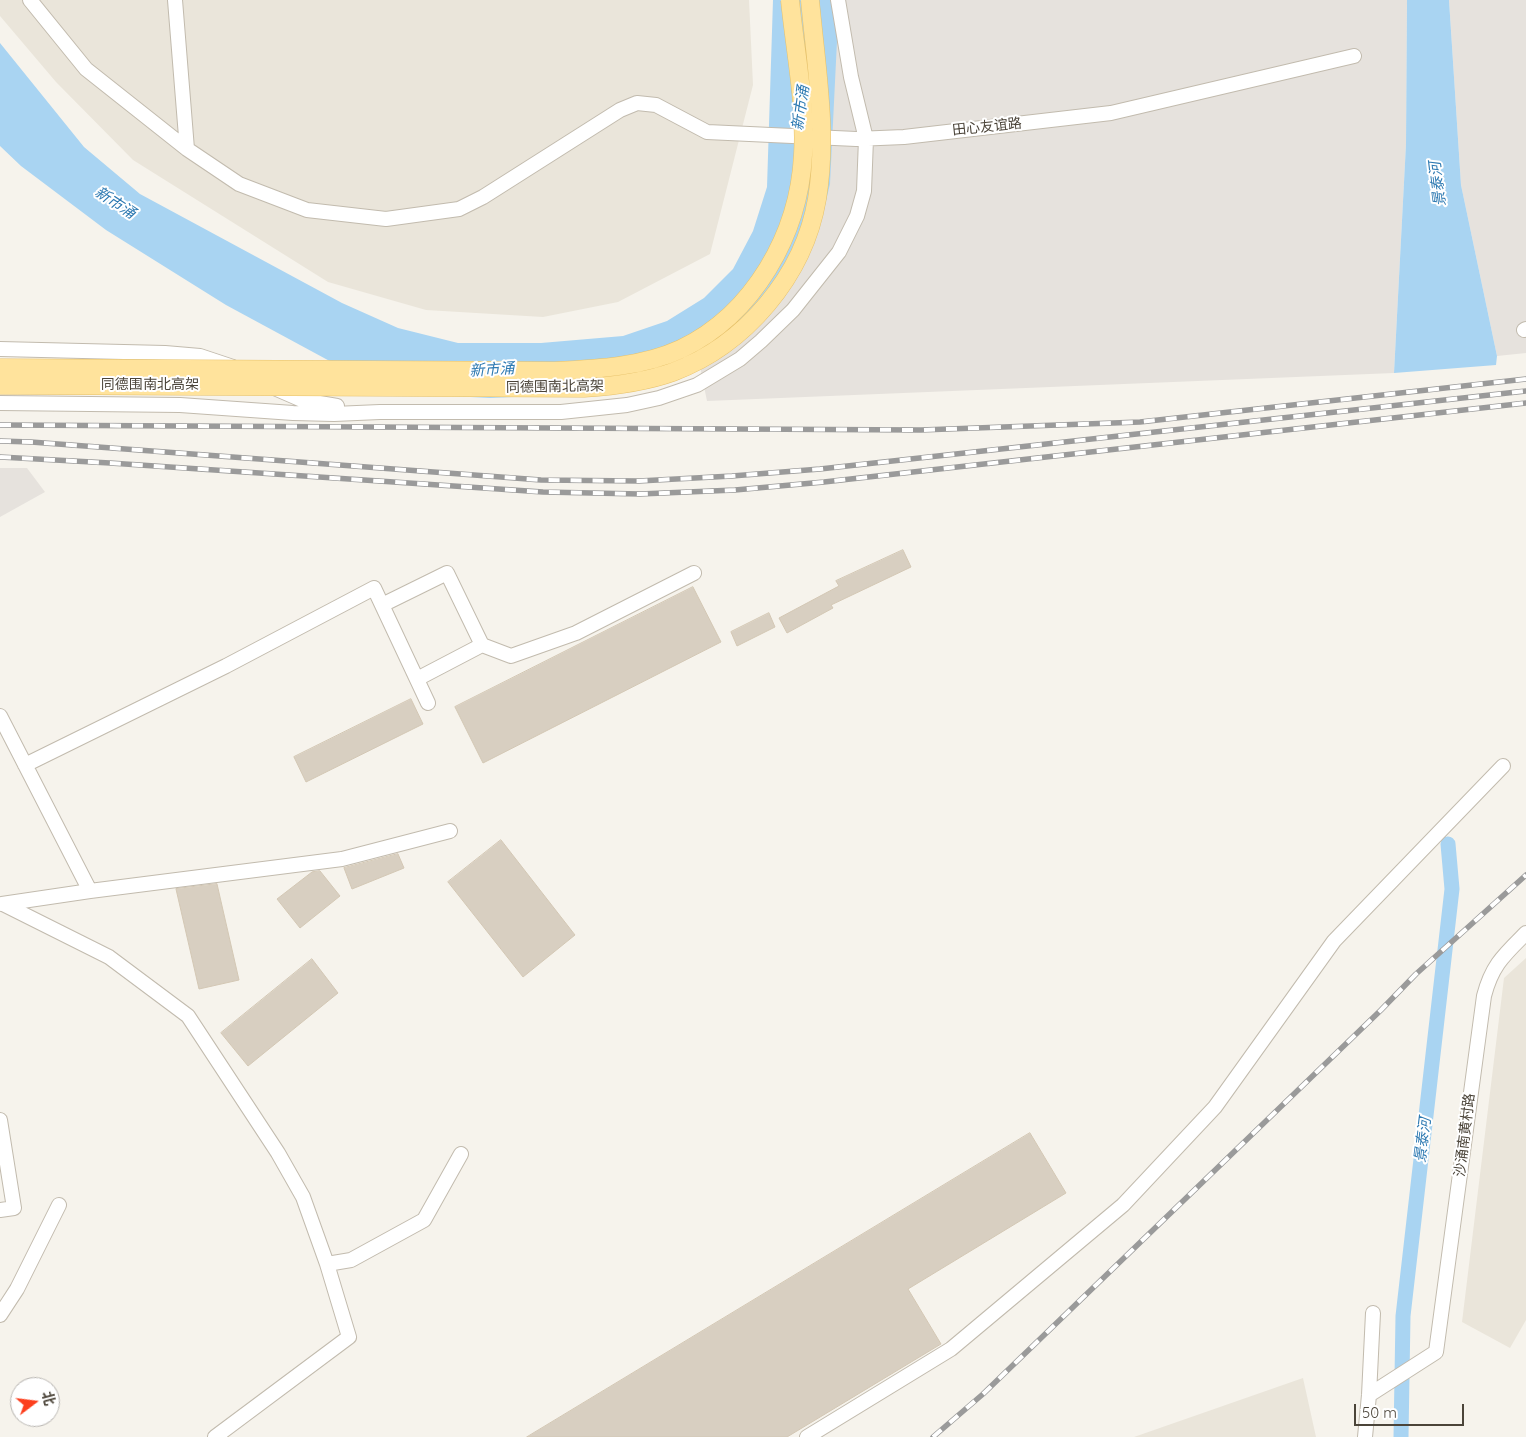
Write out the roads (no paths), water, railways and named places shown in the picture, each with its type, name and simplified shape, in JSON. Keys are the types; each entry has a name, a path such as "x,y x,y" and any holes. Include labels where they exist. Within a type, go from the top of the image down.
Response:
{"main road":[{"name":"同德围南北高架","path":"0,368 554,371 622,366 654,359 681,349 716,327 743,301 769,268 786,233 799,190 803,146 800,91 790,0"},
{"name":"同德围南北高架","path":"0,385 584,388 613,386 643,380 672,372 696,362 737,335 763,309 792,267 810,225 817,200 822,146 820,94 810,0"}],"street":[{"name":"田心友谊路","path":"30,0 86,68 186,149 239,184 307,210 386,219 459,210 483,197 620,110 637,103 656,105 707,132 861,139 904,137 1111,113 1354,56"},
{"path":"175,0 186,149"},
{"path":"0,403 180,405 334,414 380,412 522,412 587,410 633,404 683,390 740,359 793,310 839,252 857,216 864,192 861,139 838,0"},
{"path":"0,349 114,350 165,352 200,356 246,372 278,391 302,400 380,412"},
{"path":"180,405 194,399 210,383 213,374 211,366 200,356"},
{"path":"382,605 447,573 482,645 511,656 576,633 694,573"},
{"path":"25,765 226,666 374,588 428,703"},
{"path":"417,679 482,645"},
{"path":"0,716 90,891"},
{"path":"807,1437 951,1349 1123,1205 1215,1107 1334,941 1503,766"},
{"path":"2,904 342,859 450,831"},
{"path":"2,904 109,957 188,1016 286,1167 303,1197 327,1264 349,1337 215,1437"},
{"name":"沙涌南黄村路","path":"1369,1395 1436,1352 1484,996 1488,979 1496,965 1526,933"},
{"path":"0,1120 14,1208 0,1210"},
{"path":"327,1264 351,1260 424,1220 461,1154"},
{"path":"0,1315 17,1289 59,1205"},
{"path":"1365,1437 1373,1313"}],"water":[{"name":"新市涌","path":"773,0 839,0 830,184 821,222 802,258 735,342 585,394 490,398 412,394 337,365 226,305 106,230 21,166 0,146 0,43 84,147 140,194 342,303 398,328 458,343 541,343 623,336 667,321 704,298 733,269 753,231 767,187"},
{"path":"1407,0 1449,0 1461,185 1497,356 1496,365 1394,373 1406,144"}],"waterway":[{"name":"景泰河","path":"1401,1437 1403,1316 1452,889 1448,844"}],"railway":[{"path":"0,425 921,430 1140,422 1526,379"},
{"path":"0,441 541,480 639,481 820,469 1526,391"},
{"path":"0,457 543,492 640,494 735,490 824,482 1526,403"},
{"path":"933,1437 983,1394 1416,974 1526,875"}]}
